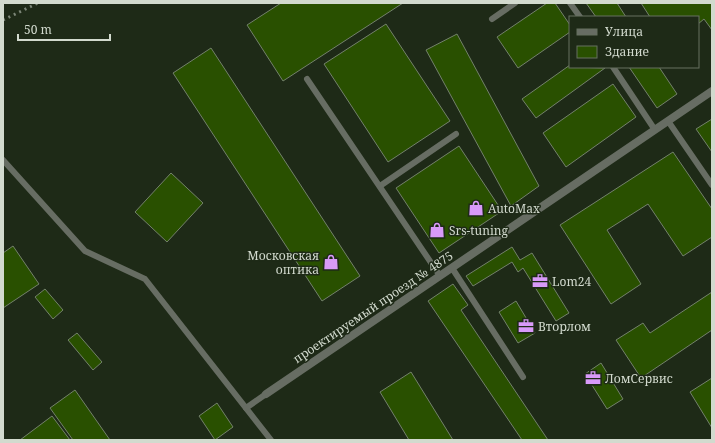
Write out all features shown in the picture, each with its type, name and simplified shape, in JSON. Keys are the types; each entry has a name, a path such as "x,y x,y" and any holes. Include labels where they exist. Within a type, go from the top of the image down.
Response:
{"street":[{"name":"проектируемый проезд № 4875","path":"266,394 712,91"}],"lane":[{"path":"492,19 515,3"},
{"path":"570,3 579,16"},
{"path":"614,68 655,130"},
{"path":"307,79 440,276"},
{"path":"668,121 712,185"},
{"path":"380,186 456,134"},
{"path":"3,160 85,251 145,279 271,440"},
{"path":"452,268 523,377"},
{"path":"246,408 266,394"}],"building":[{"path":"281,3 403,3 283,81 247,25"},
{"path":"547,3 555,3 569,24 569,33 518,68 497,37"},
{"path":"586,3 617,3 625,16 595,16"},
{"path":"641,3 712,3 712,30 704,19 699,23 699,16 649,16"},
{"path":"386,24 450,121 388,162 324,64"},
{"path":"457,34 539,186 511,206 426,50"},
{"path":"211,48 360,276 322,301 173,73"},
{"path":"569,66 569,68 605,68 536,118 522,99"},
{"path":"630,68 660,68 677,94 657,108"},
{"path":"613,84 636,117 566,167 543,133"},
{"path":"712,119 712,152 696,129"},
{"path":"459,146 502,211 439,253 396,188"},
{"path":"673,152 712,209 712,237 683,256 648,204 607,230 641,284 611,304 560,225"},
{"path":"171,173 203,203 167,242 135,212"},
{"path":"13,246 39,284 3,308 3,253"},
{"name":"Lom24","path":"512,247 520,260 532,253 569,313 556,321 523,268 518,272 512,262 473,286 466,276"},
{"path":"453,284 468,305 461,310 548,440 522,440 428,301"},
{"path":"45,289 63,310 53,319 35,297"},
{"path":"712,292 712,330 641,378 616,340 643,323 650,333"},
{"path":"516,301 535,333 518,343 499,312"},
{"path":"77,333 102,362 93,370 68,340"},
{"path":"601,363 623,399 607,409 585,374"},
{"path":"411,372 453,440 409,440 380,392"},
{"path":"712,378 712,428 690,392"},
{"path":"75,390 110,440 73,440 50,408"},
{"path":"217,403 233,427 215,440 199,416"},
{"path":"52,416 70,440 20,440"}],"railway":[{"path":"3,20 38,3"}],"place":[{"name":"AutoMax","path":"476,208"},
{"name":"Srs-tuning","path":"437,230"},
{"name":"Московская оптика","path":"331,262"},
{"name":"Lom24","path":"540,281"},
{"name":"Вторлом","path":"526,326"},
{"name":"ЛомСервис","path":"593,378"}]}
